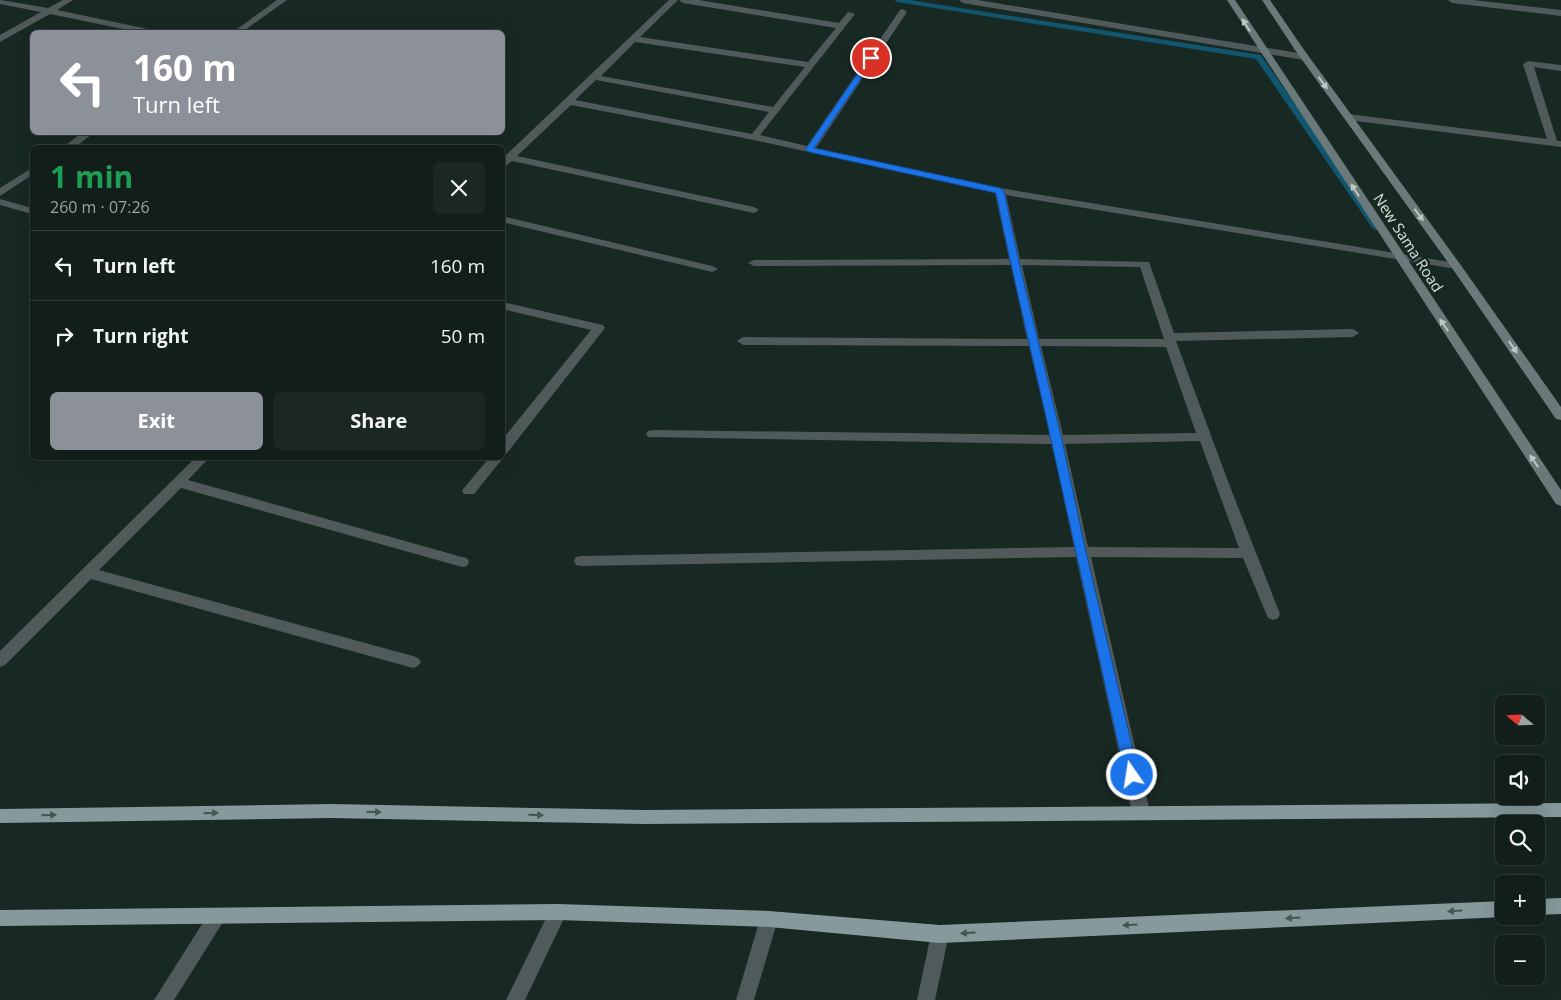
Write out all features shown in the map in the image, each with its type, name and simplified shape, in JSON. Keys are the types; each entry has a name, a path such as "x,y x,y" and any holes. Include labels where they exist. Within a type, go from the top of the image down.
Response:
{"highway":[{"path":"0,816 331,811 645,817 1561,810"},
{"path":"1545,907 1561,906"},
{"path":"0,918 558,912 769,919 940,934 1495,909"}],"main road":[{"name":"New Sama Road","path":"1231,0 1397,255 1561,501"},
{"name":"New Sama Road","path":"1266,0 1561,416"}],"street":[{"path":"0,39 69,0"},
{"path":"240,30 283,0"},
{"path":"506,161 674,0"},
{"path":"683,0 841,26"},
{"path":"963,0 1304,56"},
{"path":"1452,0 1561,13"},
{"path":"0,1 138,30"},
{"path":"809,150 902,12"},
{"path":"754,136 851,14"},
{"path":"633,39 811,65"},
{"path":"1348,117 1557,144 1528,64 1561,68"},
{"path":"593,77 774,110"},
{"path":"567,102 754,136 809,150 1000,191 1456,266"},
{"path":"71,145 86,135"},
{"path":"506,161 754,210"},
{"path":"0,193 30,172"},
{"path":"1000,191 1014,262 1057,440 1080,552 1141,812"},
{"path":"0,202 30,210"},
{"path":"505,220 712,269"},
{"path":"754,263 1014,262 1145,264 1204,437 1248,553 1274,614"},
{"path":"505,306 599,328 505,446"},
{"path":"743,341 1034,344 1353,333"},
{"path":"653,434 1057,440 1204,437"},
{"path":"0,661 200,460"},
{"path":"469,491 494,460"},
{"path":"177,482 462,562"},
{"path":"580,561 1080,552 1248,553"},
{"path":"89,573 413,662"},
{"path":"516,1000 558,912"},
{"path":"163,1000 217,916"},
{"path":"745,1000 769,919"},
{"path":"926,1000 940,934"}],"waterway":[{"path":"897,0 1258,57 1376,227"}],"route":[{"path":"871,58 809,150 1000,191 1014,262 1057,440 1080,552 1132,775"}]}
